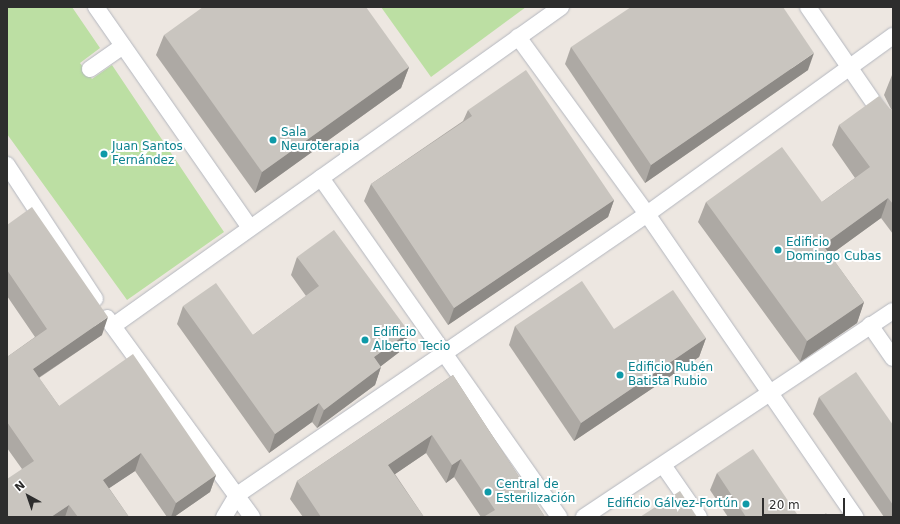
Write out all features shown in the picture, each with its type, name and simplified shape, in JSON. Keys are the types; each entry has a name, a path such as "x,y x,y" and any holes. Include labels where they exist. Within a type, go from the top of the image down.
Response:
{"lane":[{"path":"96,7 250,228"},
{"path":"113,326 561,7"},
{"path":"808,7 887,121"},
{"path":"224,517 237,495 647,214 850,69 893,36"},
{"path":"518,38 647,214 855,517"},
{"path":"90,70 123,46"},
{"path":"7,164 113,326 252,517"},
{"path":"321,178 443,355 559,517"},
{"path":"584,517 893,311"},
{"path":"870,325 893,358"},
{"path":"663,465 699,517"}],"green space":[{"path":"7,7 72,7 100,48 80,63 92,79 112,65 224,232 127,300 7,134"},
{"path":"381,7 526,7 431,77"}],"building":[{"name":"Sala Neuroterapia","path":"203,7 366,7 409,67 262,172 164,35"},
{"path":"631,7 783,7 814,53 651,165 571,47"},
{"path":"526,70 614,200 454,308 371,184 472,116 468,110"},
{"name":"Edificio Domingo Cubas","path":"879,96 890,109 893,109 893,204 888,198 823,245 864,302 807,341 706,202 782,147 822,202 870,167 839,125"},
{"path":"32,207 108,317 33,369 59,406 133,354 216,475 176,503 141,453 103,480 129,517 78,517 69,505 51,517 7,517 7,479 34,461 7,422 7,357 47,329 7,270 7,225"},
{"path":"334,230 409,332 374,357 381,367 324,410 319,403 275,434 183,306 216,283 253,335 319,286 297,257"},
{"path":"582,281 614,329 673,290 706,338 581,423 515,326"},
{"path":"856,372 893,425 893,505 819,397"},
{"path":"453,375 545,517 486,517 485,516 495,510 461,459 452,465 432,435 388,465 424,517 321,517 297,481"},
{"path":"753,449 799,517 746,517 717,473"},
{"path":"680,491 697,517 640,517"},
{"path":"826,513 829,517 821,517"}],"place":[{"name":"Sala Neuroterapia","path":"273,140"},
{"name":"Juan Santos Fernández","path":"104,154"},
{"name":"Edificio Domingo Cubas","path":"778,250"},
{"name":"Edificio Alberto Tecio","path":"365,340"},
{"name":"Edificio Rubén Batista Rubio","path":"620,375"},
{"name":"Central de Esterilización","path":"488,492"},
{"name":"Edificio Gálvez-Fortún","path":"746,504"}]}
